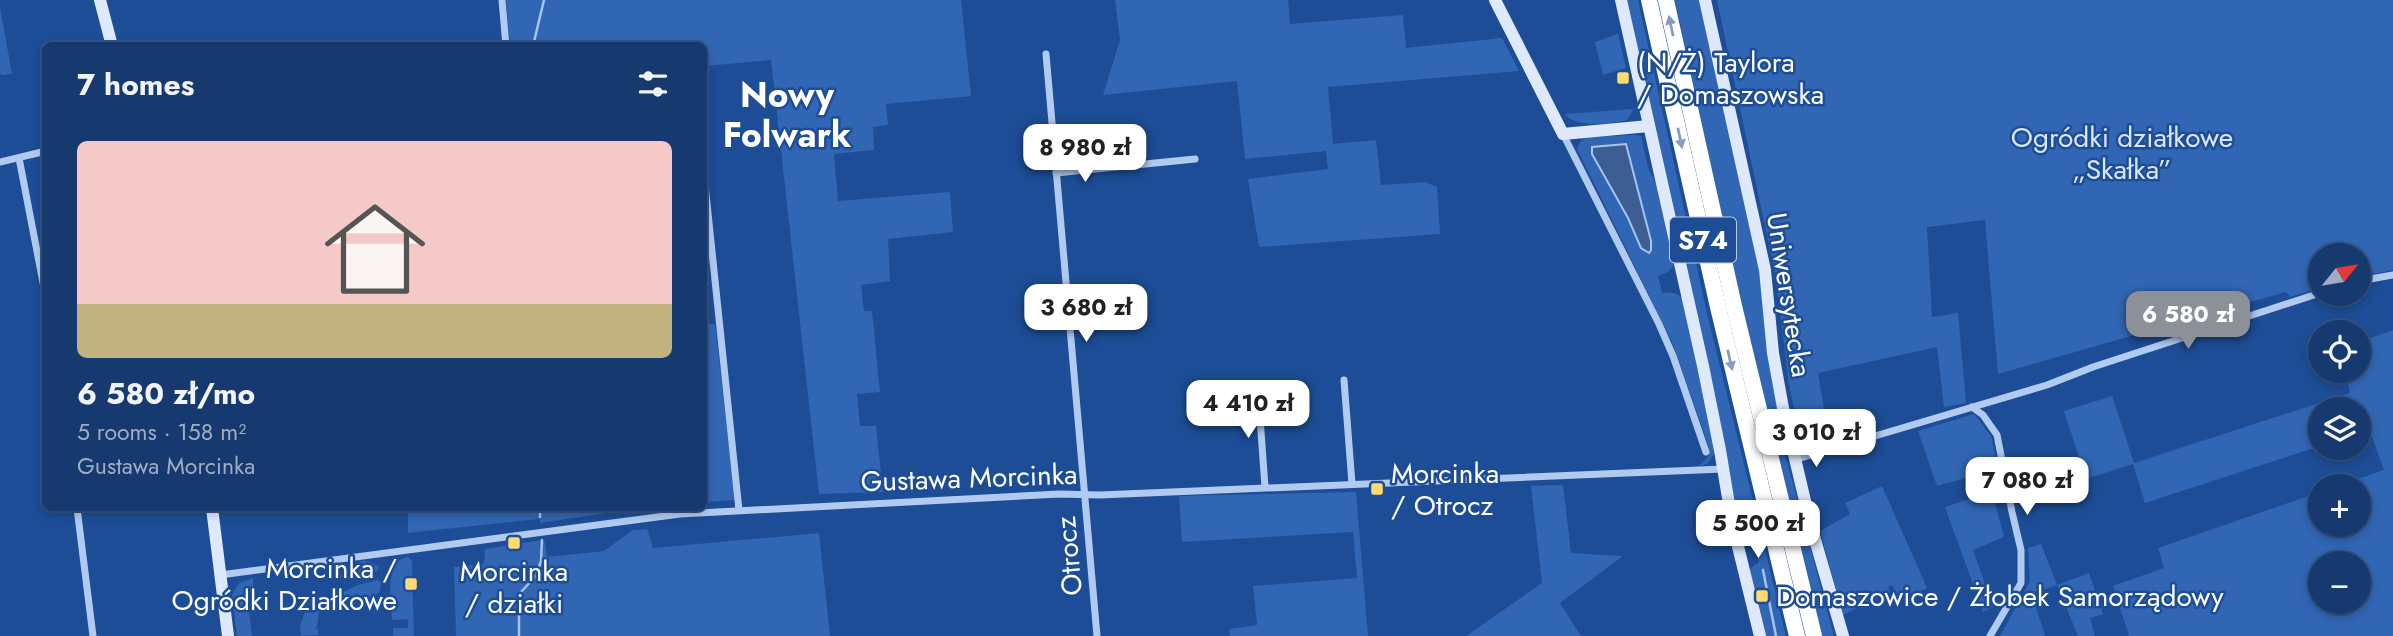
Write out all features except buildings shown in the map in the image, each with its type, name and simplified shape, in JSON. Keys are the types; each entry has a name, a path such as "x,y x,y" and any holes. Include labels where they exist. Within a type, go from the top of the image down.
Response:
{"highway":[{"name":"S74","path":"1649,0 1766,477 1814,636"},
{"name":"S74","path":"1666,0 1797,636"}],"street":[{"path":"100,0 111,42"},
{"path":"502,0 506,42"},
{"path":"1495,0 1659,324 1673,356 1706,452"},
{"path":"1621,0 1703,366 1738,549 1760,636"},
{"name":"Uniwersytecka","path":"1705,0 1765,270 1773,353 1794,460 1843,636"},
{"name":"Otrocz","path":"1046,54 1097,636"},
{"path":"1563,134 1649,126"},
{"path":"0,163 42,153"},
{"path":"19,158 42,277"},
{"path":"1056,173 1195,159"},
{"path":"707,204 739,510"},
{"path":"2371,279 2393,275"},
{"path":"1794,460 2047,385 2093,367 2308,297"},
{"path":"1344,380 1352,484"},
{"path":"1258,390 1265,487"},
{"path":"1972,407 1983,415 1997,435 2021,550 2021,583 1990,636"},
{"name":"Gustawa Morcinka","path":"220,575 635,519 739,510 1723,469"},
{"path":"77,511 93,636"},
{"path":"212,511 228,636"}],"green space":[{"path":"506,0 961,0 971,96 886,104 888,125 873,127 874,150 834,154 838,201 950,192 953,232 888,239 890,281 861,285 864,311 872,311 880,392 857,394 860,426 876,426 883,492 819,494 771,60 707,66 707,42 510,42"},
{"path":"1115,0 1288,0 1290,24 1403,15 1406,48 1502,38 1519,71 1328,87 1333,144 1376,140 1381,185 1425,182 1437,187 1440,234 1259,247 1248,179 1328,169 1326,151 1245,159 1237,81 1103,95 1120,40"},
{"path":"1626,0 1638,0 1706,309 1786,636 1764,636 1747,571 1759,562 1755,545 1742,541"},
{"path":"1675,0 1700,0 1759,270 1769,361 1786,457 1834,636 1821,636 1739,295"},
{"name":"Ogródki działkowe „Skałka”","path":"1717,0 2393,0 2393,270 2371,275 2371,243 2308,243 2308,292 2290,297 2286,292 1998,374 1985,220 1927,227 1932,317 1958,313 1966,403 1944,407 1937,347 1818,373 1830,445 1804,453 1789,385 1775,273"},
{"path":"0,7 12,74 1,75 0,71"},
{"path":"1618,34 1626,68 1603,75 1595,42"},
{"path":"1634,109 1627,120 1603,124 1576,121 1565,114"},
{"path":"1641,136 1649,171 1656,182 1674,259 1668,272 1658,276 1662,293 1677,294 1683,301 1715,452 1708,463 1698,467 1709,456 1709,447 1672,342 1577,149 1580,142 1587,137"},
{"path":"715,324 735,500 707,502 707,325"},
{"path":"2393,330 2393,636 2129,636 2113,586 2164,568 2158,548 2308,496 2308,537 2371,537 2371,475 2384,470 2371,434 2371,397 2338,397 2350,393 2348,383 2371,383 2371,338"},
{"path":"2112,396 2134,463 2308,407 2308,450 2145,503 2133,464 2086,479 2064,411"},
{"path":"1974,414 1991,436 1998,469 1937,486 1918,431"},
{"path":"1563,485 1571,553 1623,556 1560,603 1581,636 1466,636 1542,583 1531,486"},
{"path":"1882,486 1927,588 1901,601 1892,585 1888,587 1890,592 1843,615 1820,531 1850,514 1845,503"},
{"path":"1356,492 1368,636 1230,636 1229,629 1257,625 1253,586 1357,578 1353,532 1182,542 1179,496"},
{"path":"1992,492 2004,537 1973,550 1993,607 1983,612 1945,507"},
{"path":"408,511 539,511 539,519 408,533"},
{"path":"540,511 620,511 540,523"},
{"path":"647,529 653,548 819,533 830,636 456,636 454,567 484,564 485,549 542,540 547,557 604,551 633,530"},
{"path":"2041,544 2057,585 2032,594 2045,636 2000,636 2030,581 2028,548"},
{"path":"408,557 412,561 414,636 393,636 393,628 408,628 408,619 392,620 390,593 395,566"},
{"path":"359,562 379,567 377,571 343,578 331,575 360,570"},
{"path":"2089,573 2103,614 2090,618 2095,636 2078,636 2057,585"},
{"path":"253,578 253,589 247,593 252,636 237,636 232,595 239,583"},
{"path":"381,581 380,591 372,599 327,604 325,600 358,585"},
{"path":"324,601 326,605 319,612 315,628 318,629 318,635 301,636 300,625 306,609"}],"shaded area":[{"path":"1626,144 1651,241 1649,253 1641,248 1628,218 1592,154 1592,147"}],"waterway":[{"path":"534,42 544,0"},
{"path":"540,511 540,517"},
{"path":"519,636 519,594 536,576 541,561 542,540"},
{"path":"1763,570 1776,636"}],"place":[{"name":"(N/Ż) Taylora / Domaszowska","path":"1623,78"},
{"name":"Morcinka / Otrocz","path":"1377,489"},
{"name":"Morcinka / działki","path":"514,543"},
{"name":"Morcinka / Ogródki Działkowe","path":"411,584"},
{"name":"Domaszowice / Żłobek Samorządowy","path":"1762,596"}],"district":[{"name":"Nowy Folwark","path":"787,115"}]}
